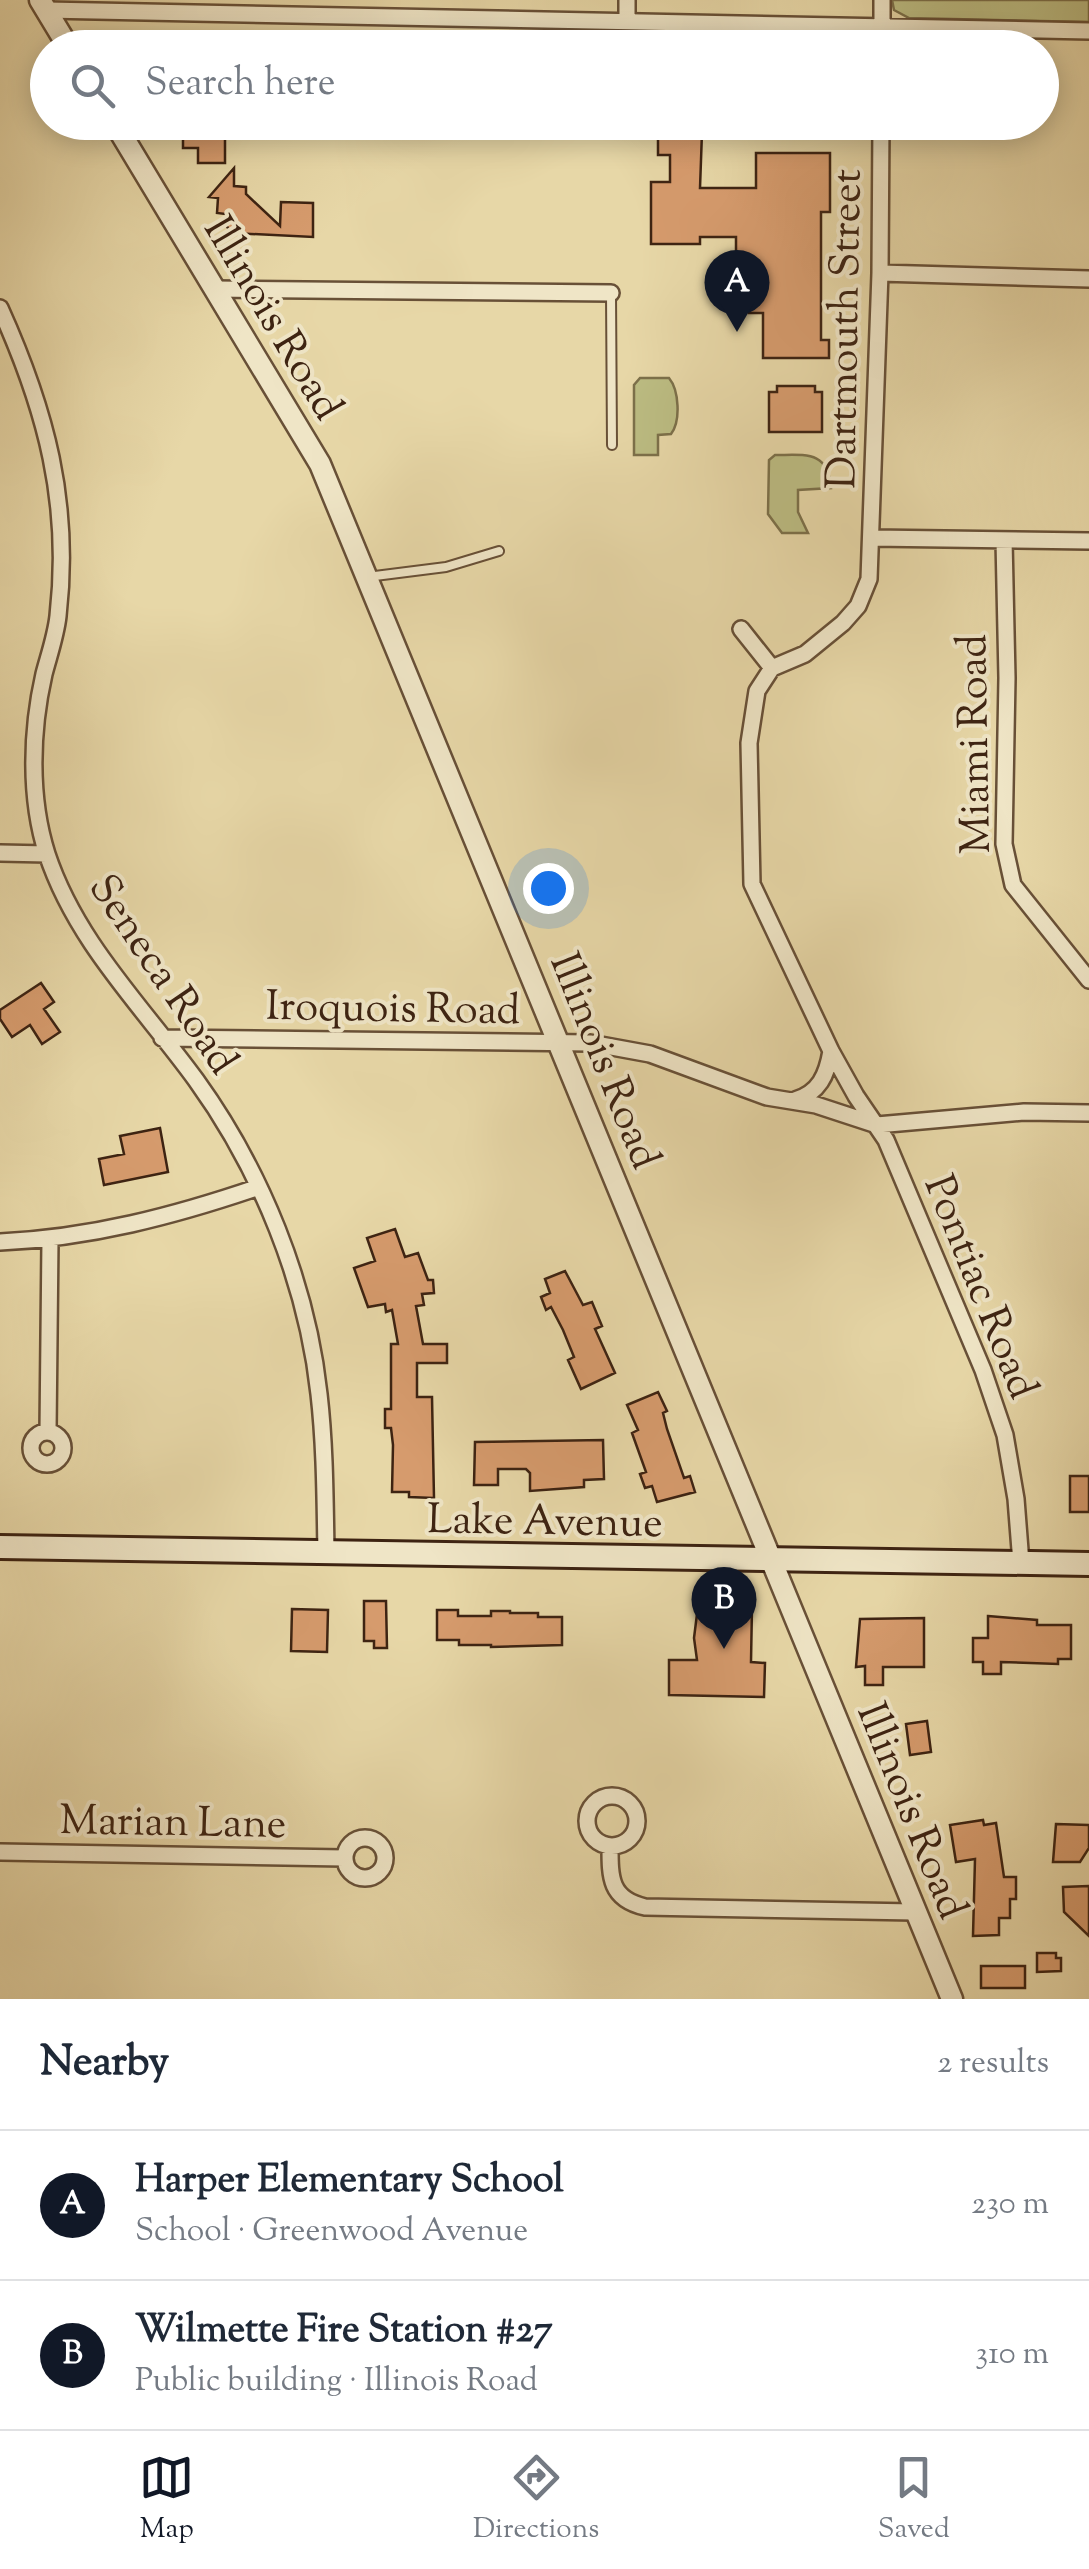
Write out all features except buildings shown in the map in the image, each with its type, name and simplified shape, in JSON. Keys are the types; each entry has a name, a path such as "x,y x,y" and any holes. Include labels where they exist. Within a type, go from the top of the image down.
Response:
{"main road":[{"name":"Lake Avenue","path":"0,1547 1089,1564"}],"street":[{"path":"372,0 372,18"},
{"path":"626,22 627,0"},
{"path":"882,0 882,27"},
{"path":"43,5 119,5 372,18 1089,30"},
{"path":"43,5 58,30"},
{"name":"Illinois Road","path":"125,140 320,464 952,1999"},
{"name":"Dartmouth Street","path":"872,538 881,140"},
{"path":"880,273 1089,278"},
{"path":"216,289 611,293"},
{"name":"Seneca Road","path":"0,308 39,404 60,506 62,573 58,621 36,715 35,770 47,854 97,951 196,1080 259,1187 293,1278 310,1341 325,1466 326,1552"},
{"path":"740,629 772,668 805,654 858,606 869,579 872,538 1089,542"},
{"name":"Miami Road","path":"1004,540 1006,866 1013,885 1089,980"},
{"name":"Pontiac Road","path":"772,668 757,692 752,712 752,884 832,1051 901,1175 993,1400 1010,1466 1021,1563"},
{"path":"0,853 47,854"},
{"name":"Iroquois Road","path":"162,1038 590,1043 635,1050 723,1083 816,1105 877,1126 985,1115 1081,1112"},
{"path":"791,1102 816,1090 832,1051"},
{"path":"1081,1112 1089,1104"},
{"path":"0,1242 50,1240 186,1212 259,1187"},
{"path":"48,1432 50,1240"},
{"path":"610,1846 610,1876 616,1892 645,1907 914,1912"},
{"name":"Marian Lane","path":"0,1852 344,1858"}],"lane":[{"path":"611,293 612,445"},
{"path":"367,577 446,566 499,551"}],"green space":[{"path":"892,0 1089,0 1089,22 909,18 894,10"},
{"path":"640,378 669,378 675,390 676,421 671,434 658,435 658,455 634,455 634,385"},
{"path":"775,455 814,457 829,476 831,488 798,490 798,512 808,533 782,533 768,514 769,460"}],"place":[{"name":"Harper Elementary School","path":"737,332"},
{"name":"Wilmette Fire Station #27","path":"724,1649"}]}
